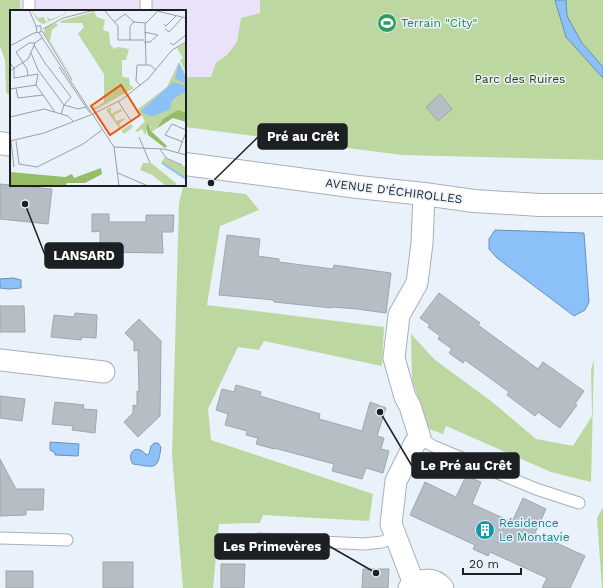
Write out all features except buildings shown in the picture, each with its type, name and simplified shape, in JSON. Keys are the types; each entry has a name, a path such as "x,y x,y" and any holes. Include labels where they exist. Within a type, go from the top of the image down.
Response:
{"street":[{"path":"0,143 10,145"},
{"name":"AVENUE D'ÉCHIROLLES","path":"186,164 358,187 492,202 540,205 603,205"},
{"path":"424,194 422,243 417,283 399,315 394,358 405,398 410,406 420,438 396,481 391,524 412,586 420,581 428,580 435,581 443,588"},
{"path":"0,360 104,372"}],"lane":[{"path":"420,438 433,446 536,489 579,503"},
{"path":"259,539 364,544 382,542 395,537"},
{"path":"0,538 67,540"}],"shaded area":[{"path":"20,0 260,0 260,13 241,18 237,42 227,55 216,63 211,77 186,77 186,10 20,10"}],"green space":[{"path":"0,0 20,0 20,10 10,10 10,96 6,92 5,60 0,46"},
{"name":"Parc des Ruires","path":"260,0 603,0 603,160 402,155 186,127 186,77 211,77 216,63 227,55 237,42 241,18 260,13"},
{"path":"183,187 246,194 259,210 220,226 207,305 384,327 382,366 264,341 259,350 238,347 208,409 211,440 373,494 369,521 263,515 260,523 219,524 213,588 183,588 172,455 179,203"},
{"path":"411,334 435,360 491,401 536,439 573,446 592,416 591,370 594,360 591,482 551,472 446,426 443,434 429,429 412,380"},
{"path":"603,507 603,588 602,588 597,518"}],"water":[{"path":"555,0 566,0 567,16 582,43 603,67 603,78 566,37"},
{"path":"495,230 584,233 589,302 585,310 574,316 497,258 489,249 489,239"},
{"path":"13,278 21,280 21,288 0,288 0,279"},
{"path":"50,442 79,444 78,456 55,455 55,453 50,450"},
{"path":"154,443 158,443 161,447 157,464 151,466 133,464 131,461 131,455 134,450 136,449 143,451 147,455 149,454 151,446"}],"place":[{"name":"Terrain \"City\"","path":"387,23"},
{"name":"Pré au Crêt","path":"211,183"},
{"name":"LANSARD","path":"25,204"},
{"name":"Le Pré au Crêt","path":"380,412"},
{"name":"Résidence Le Montavie","path":"485,530"},
{"name":"Les Primevères","path":"376,573"}]}
